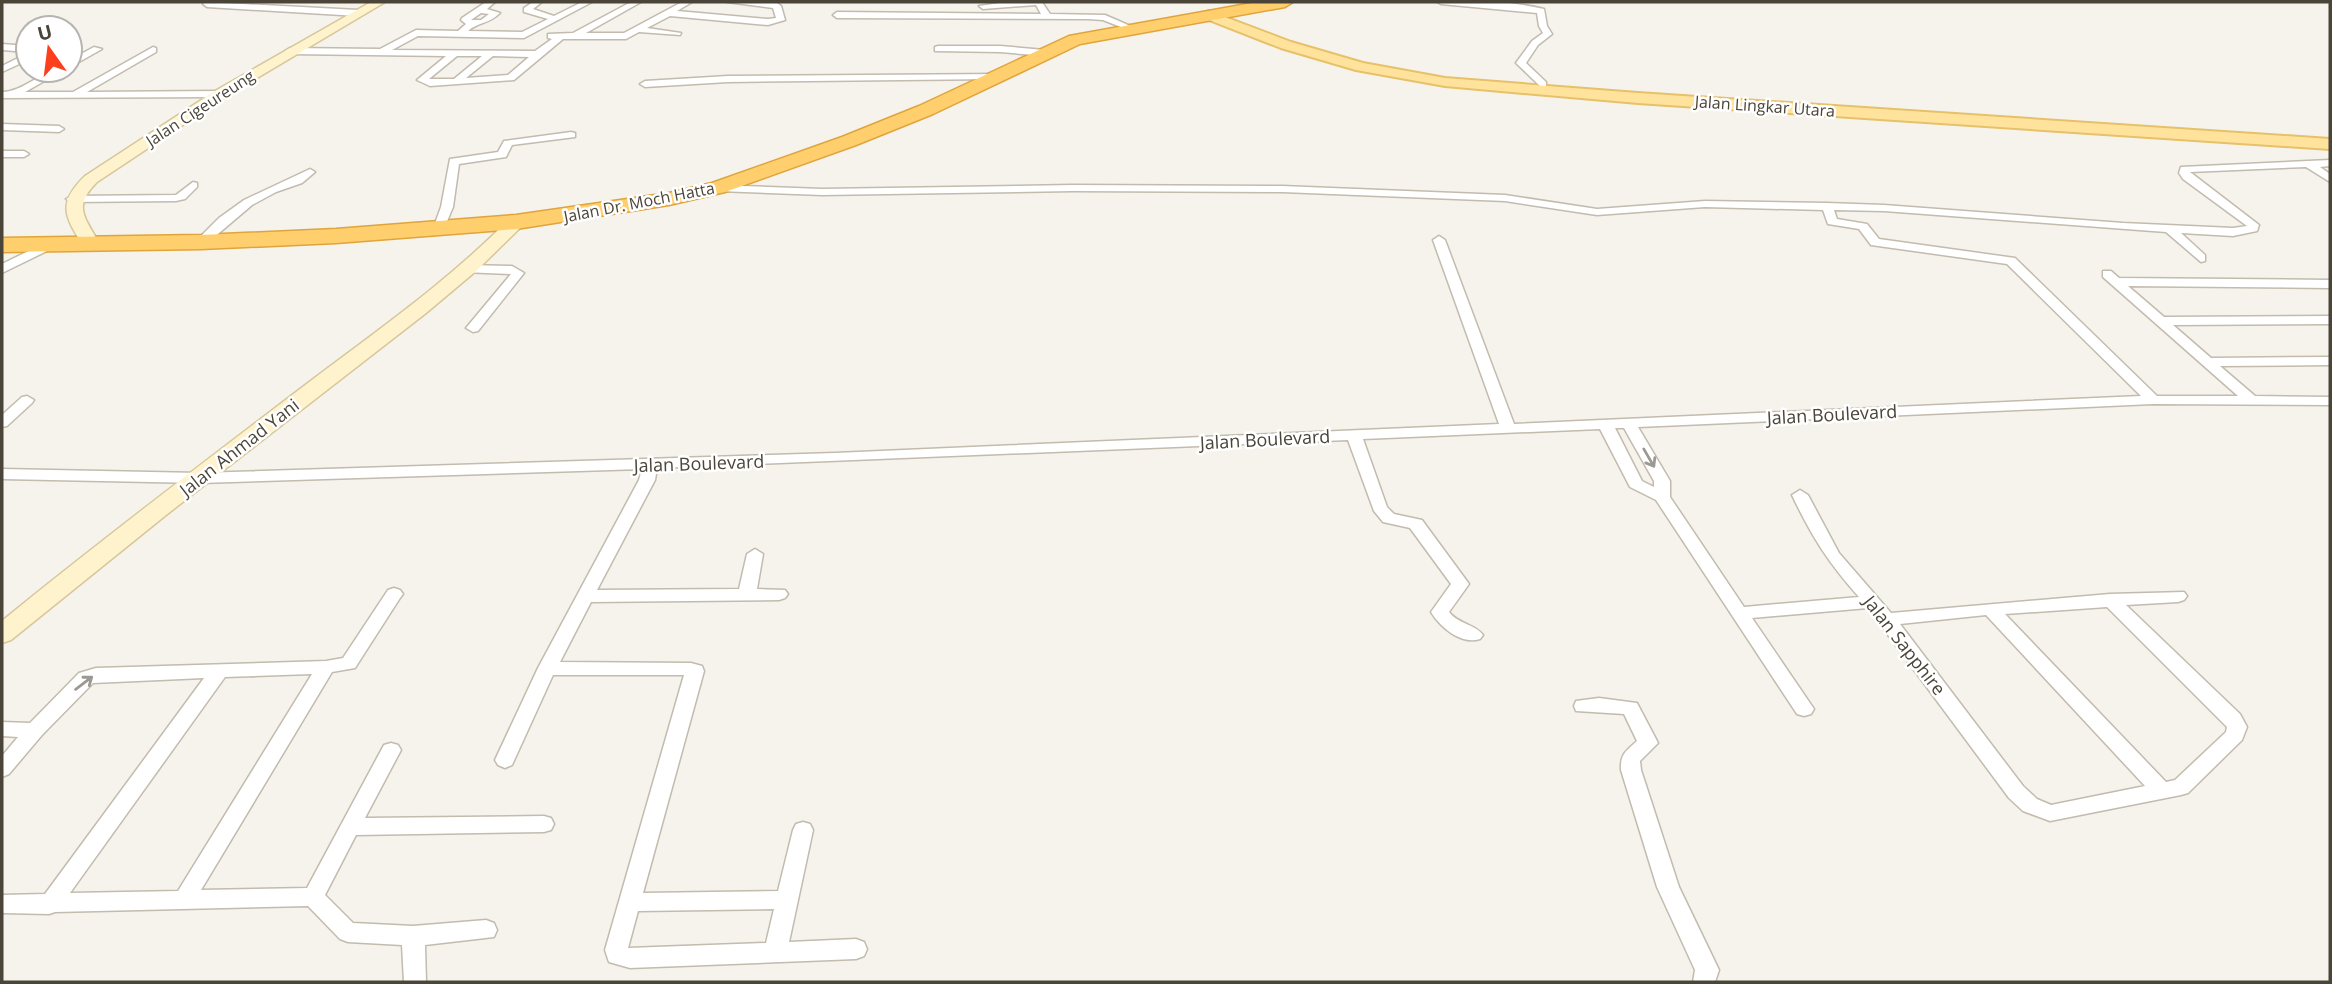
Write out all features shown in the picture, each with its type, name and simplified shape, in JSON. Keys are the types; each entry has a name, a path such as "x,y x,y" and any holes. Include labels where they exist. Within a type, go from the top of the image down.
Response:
{"highway":[{"name":"Jalan Dr. Moch Hatta","path":"483,249 516,222 669,199 718,188 898,122 1045,53 1086,37 1285,2"},
{"path":"2,245 201,242 442,229 475,236 483,249 559,217"}],"main road":[{"path":"1182,19 1252,29 1248,15 1250,8"},
{"name":"Jalan Lingkar Utara","path":"1215,14 1252,29 1364,64 1445,82 1624,97 2330,144"},
{"name":"Jalan Lingkar Utara","path":"1364,64 1443,76 1543,84 2330,137"}],"street":[{"path":"212,2 207,4 361,11"},
{"name":"Jalan Cigeureung","path":"72,199 102,172 220,94 295,48 379,2"},
{"path":"471,24 465,21 491,2"},
{"path":"538,2 527,10 555,19"},
{"path":"524,35 588,2"},
{"path":"575,36 638,2"},
{"path":"387,49 416,33 624,37 688,2"},
{"path":"669,13 778,22 781,20 778,4 731,2"},
{"path":"966,17 971,7 1038,2 1047,16"},
{"path":"1441,2 1539,9 1548,34 1535,43 1521,63 1543,84"},
{"path":"460,34 471,24 484,22 496,13 480,10"},
{"path":"837,15 1099,17 1131,28"},
{"path":"640,30 677,33"},
{"path":"456,52 422,80 430,83 508,79 561,36"},
{"path":"295,48 537,54"},
{"path":"84,56 97,49"},
{"path":"938,49 1000,49 1045,53"},
{"path":"72,96 153,50"},
{"path":"456,82 491,53"},
{"path":"645,84 728,79 997,76"},
{"path":"2,105 11,95 32,84"},
{"path":"11,95 220,94"},
{"path":"2,127 59,129"},
{"path":"442,229 454,161 502,155 508,143 514,141 571,135"},
{"path":"2,153 24,154"},
{"path":"718,188 822,192 1073,188 1282,189 1505,198 1597,212 1705,204 1827,206 2233,232 2253,229 2253,225 2187,177 2185,169 2330,163"},
{"path":"2309,164 2330,179"},
{"path":"201,242 233,211 267,192 295,184 310,172"},
{"path":"90,243 72,205 72,199 176,198 193,186"},
{"path":"1827,206 1833,222 1863,226 1875,242 2011,261 2153,400"},
{"path":"2169,229 2201,258"},
{"path":"1439,240 1508,428"},
{"path":"2,269 51,244"},
{"path":"473,328 518,273 483,249"},
{"name":"Jalan Ahmad Yani","path":"2,634 483,249"},
{"path":"2252,401 2111,278 2330,284"},
{"path":"2161,321 2330,320"},
{"path":"2207,362 2330,361"},
{"path":"2,423 27,400"},
{"name":"Jalan Boulevard","path":"2,474 200,478 650,465 2153,400 2330,401"},
{"path":"1628,422 1662,481 1662,498"},
{"path":"1605,424 1636,484 1662,498 1804,709"},
{"path":"1354,435 1380,508 1389,518 1416,524 1461,584 1458,590 1446,599 1440,612 1444,619 1450,626 1474,635"},
{"path":"505,760 547,668 647,480 650,465"},
{"name":"Jalan Sapphire","path":"1800,495 1826,546 1887,619 2017,792 2030,805 2050,813 2181,787 2235,735 2237,727 2233,719 2110,600"},
{"path":"747,594 755,554"},
{"path":"2,769 35,730 90,676 326,667 353,661 394,594"},
{"path":"586,596 779,594"},
{"path":"1887,619 1990,608 2178,596"},
{"path":"1738,613 1873,602"},
{"path":"1990,608 2163,792"},
{"path":"184,900 326,667"},
{"path":"547,668 695,671 616,950 621,958 856,949"},
{"path":"49,905 220,670"},
{"path":"1583,706 1630,708 1648,737 1648,743 1630,758 1631,769 1668,887 1707,970 1704,982"},
{"path":"2,730 35,730"},
{"path":"313,897 391,750"},
{"path":"351,827 544,824"},
{"path":"775,953 803,830"},
{"path":"2,904 313,897 348,932 414,936 486,930"},
{"path":"631,902 785,900"},
{"path":"414,936 415,982"}]}
